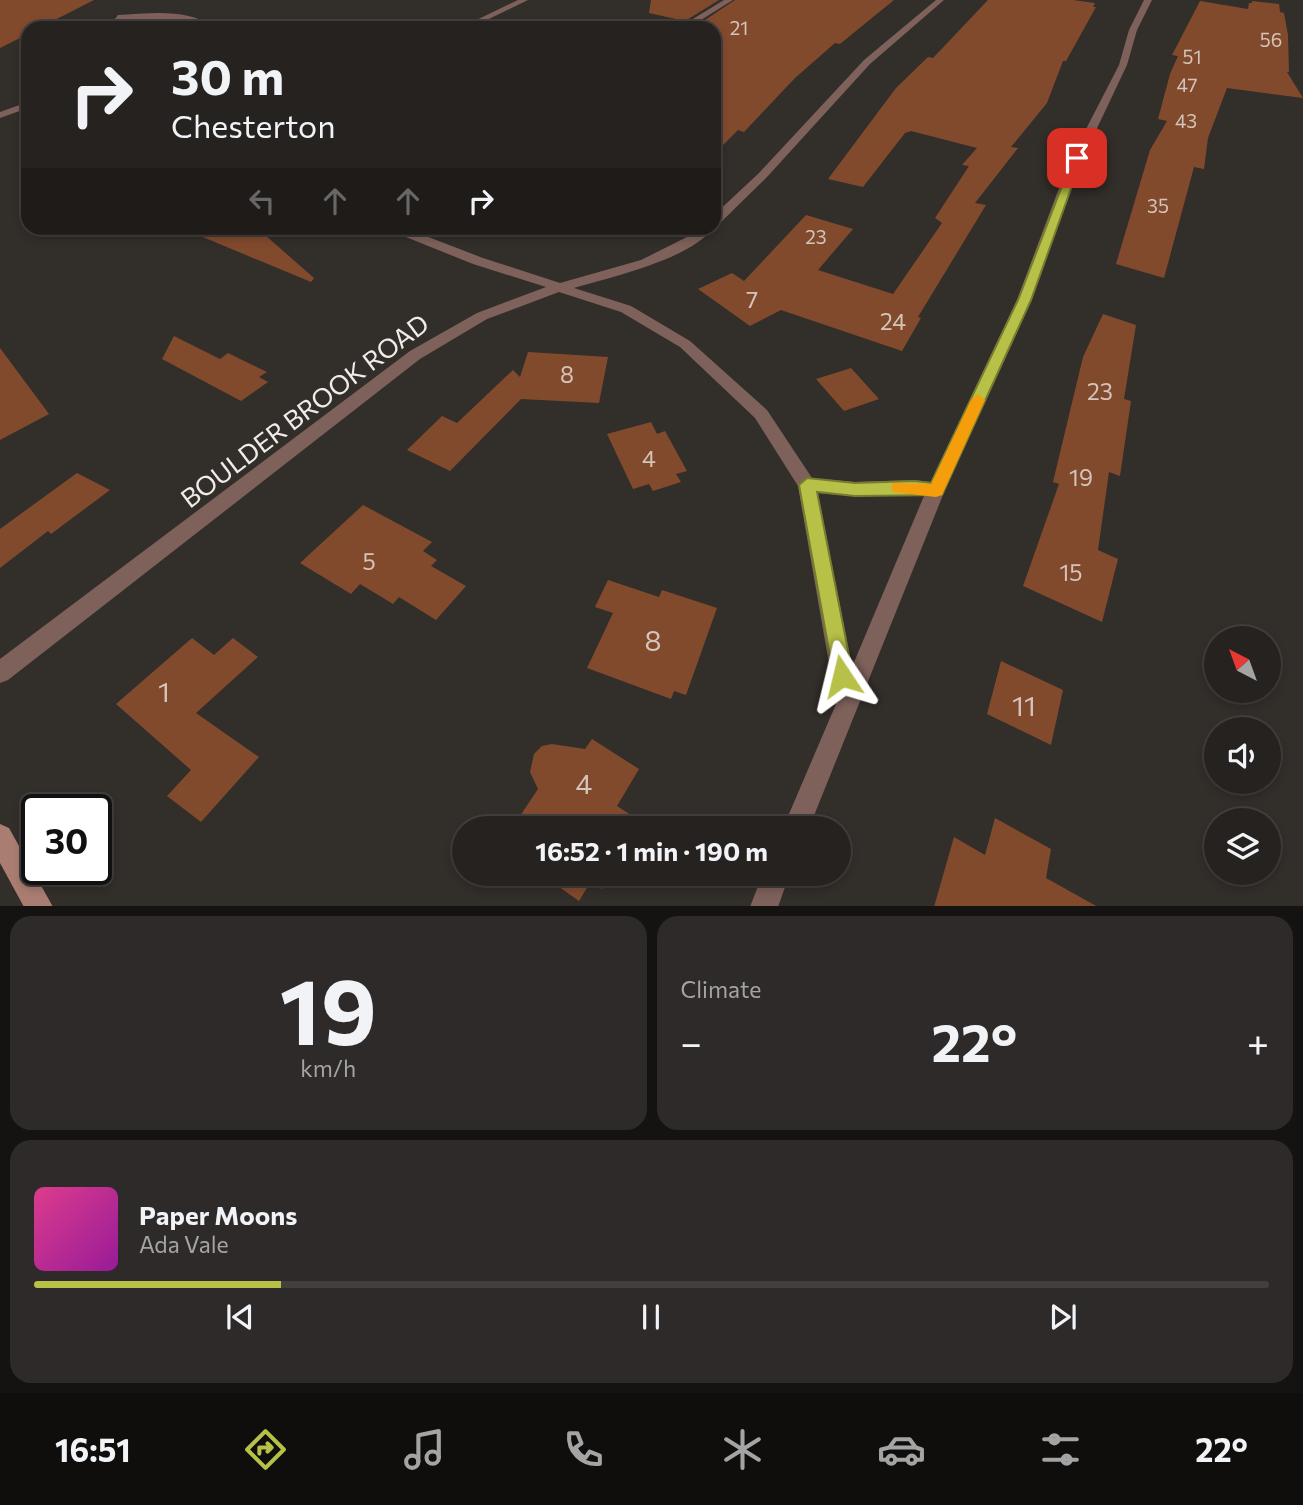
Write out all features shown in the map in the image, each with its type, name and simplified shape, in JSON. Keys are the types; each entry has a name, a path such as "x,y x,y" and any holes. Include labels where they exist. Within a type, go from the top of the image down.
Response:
{"main road":[{"path":"0,836 39,906"}],"street":[{"path":"479,21 524,0"},
{"path":"694,21 729,0"},
{"path":"721,215 763,175 867,62 940,0"},
{"path":"801,816 936,491 1024,300 1074,164 1123,65 1133,30 1148,0"},
{"path":"118,17 196,21"},
{"path":"0,115 21,108"},
{"path":"413,235 478,261 626,310 685,344 761,414 807,485 848,703"},
{"name":"BOULDER BROOK ROAD","path":"0,672 415,355 482,316 557,288 646,263 698,235"},
{"path":"807,485 855,489 914,487 936,491"},
{"path":"764,906 772,886"}],"building":[{"path":"0,0 94,0 53,21 21,21 21,38 0,48"},
{"path":"651,0 719,0 685,21 649,13"},
{"path":"735,0 894,0 840,44 835,43 795,78 744,132 738,130 721,147 721,21 704,21"},
{"path":"988,0 1073,0 1095,3 1093,7 1096,7 1066,61 1063,61 1047,103 1011,147 1018,148 975,203 986,205 918,317 921,318 902,351 781,310 750,326 698,289 732,273 744,281 806,215 853,229 818,270 893,294 942,223 935,218 969,166 962,165 977,148 911,131 905,133 863,187 828,179 896,88 928,57 933,58"},
{"path":"1200,1 1248,9 1252,1 1279,4 1280,12 1284,13 1288,35 1287,72 1303,98 1227,88 1208,138 1204,169 1194,167 1164,278 1116,264 1150,150 1167,121 1158,119 1170,74 1178,56 1172,55"},
{"path":"198,235 265,235 314,278 311,282"},
{"path":"1103,314 1136,325 1124,399 1131,401 1120,476 1109,472 1098,550 1118,559 1102,622 1023,586 1059,484 1053,482 1083,357"},
{"path":"174,336 220,359 228,353 267,372 259,377 268,382 241,401 162,359"},
{"path":"0,348 49,414 0,440"},
{"path":"528,352 608,357 599,403 521,399 450,471 407,450 442,416 457,423 513,370 520,377"},
{"path":"851,368 879,399 844,411 816,379"},
{"path":"651,422 657,434 665,431 687,471 676,474 681,482 653,491 649,484 633,489 607,434"},
{"path":"77,473 110,490 51,534 48,531 0,568 0,529"},
{"path":"363,505 432,542 423,551 437,560 431,566 466,586 436,620 399,597 393,604 360,584 351,594 300,563"},
{"path":"608,580 659,597 662,590 717,608 686,695 674,691 671,699 587,668 613,613 595,607"},
{"path":"192,638 214,655 233,638 258,657 196,713 259,757 201,822 167,796 191,770 116,704"},
{"path":"1001,661 1063,690 1051,745 987,714"},
{"path":"592,739 639,769 617,806 632,816 520,816 538,789 530,772 534,754 542,746 552,744 585,749"},
{"path":"995,818 1051,849 1046,878 1096,906 934,906 954,837 985,855"},
{"path":"558,886 588,886 579,901"}],"slow traffic":[{"path":"899,488 914,487 936,491 978,400"}],"route":[{"path":"842,676 807,485 855,489 914,487 936,491 1024,300 1077,158"}]}
